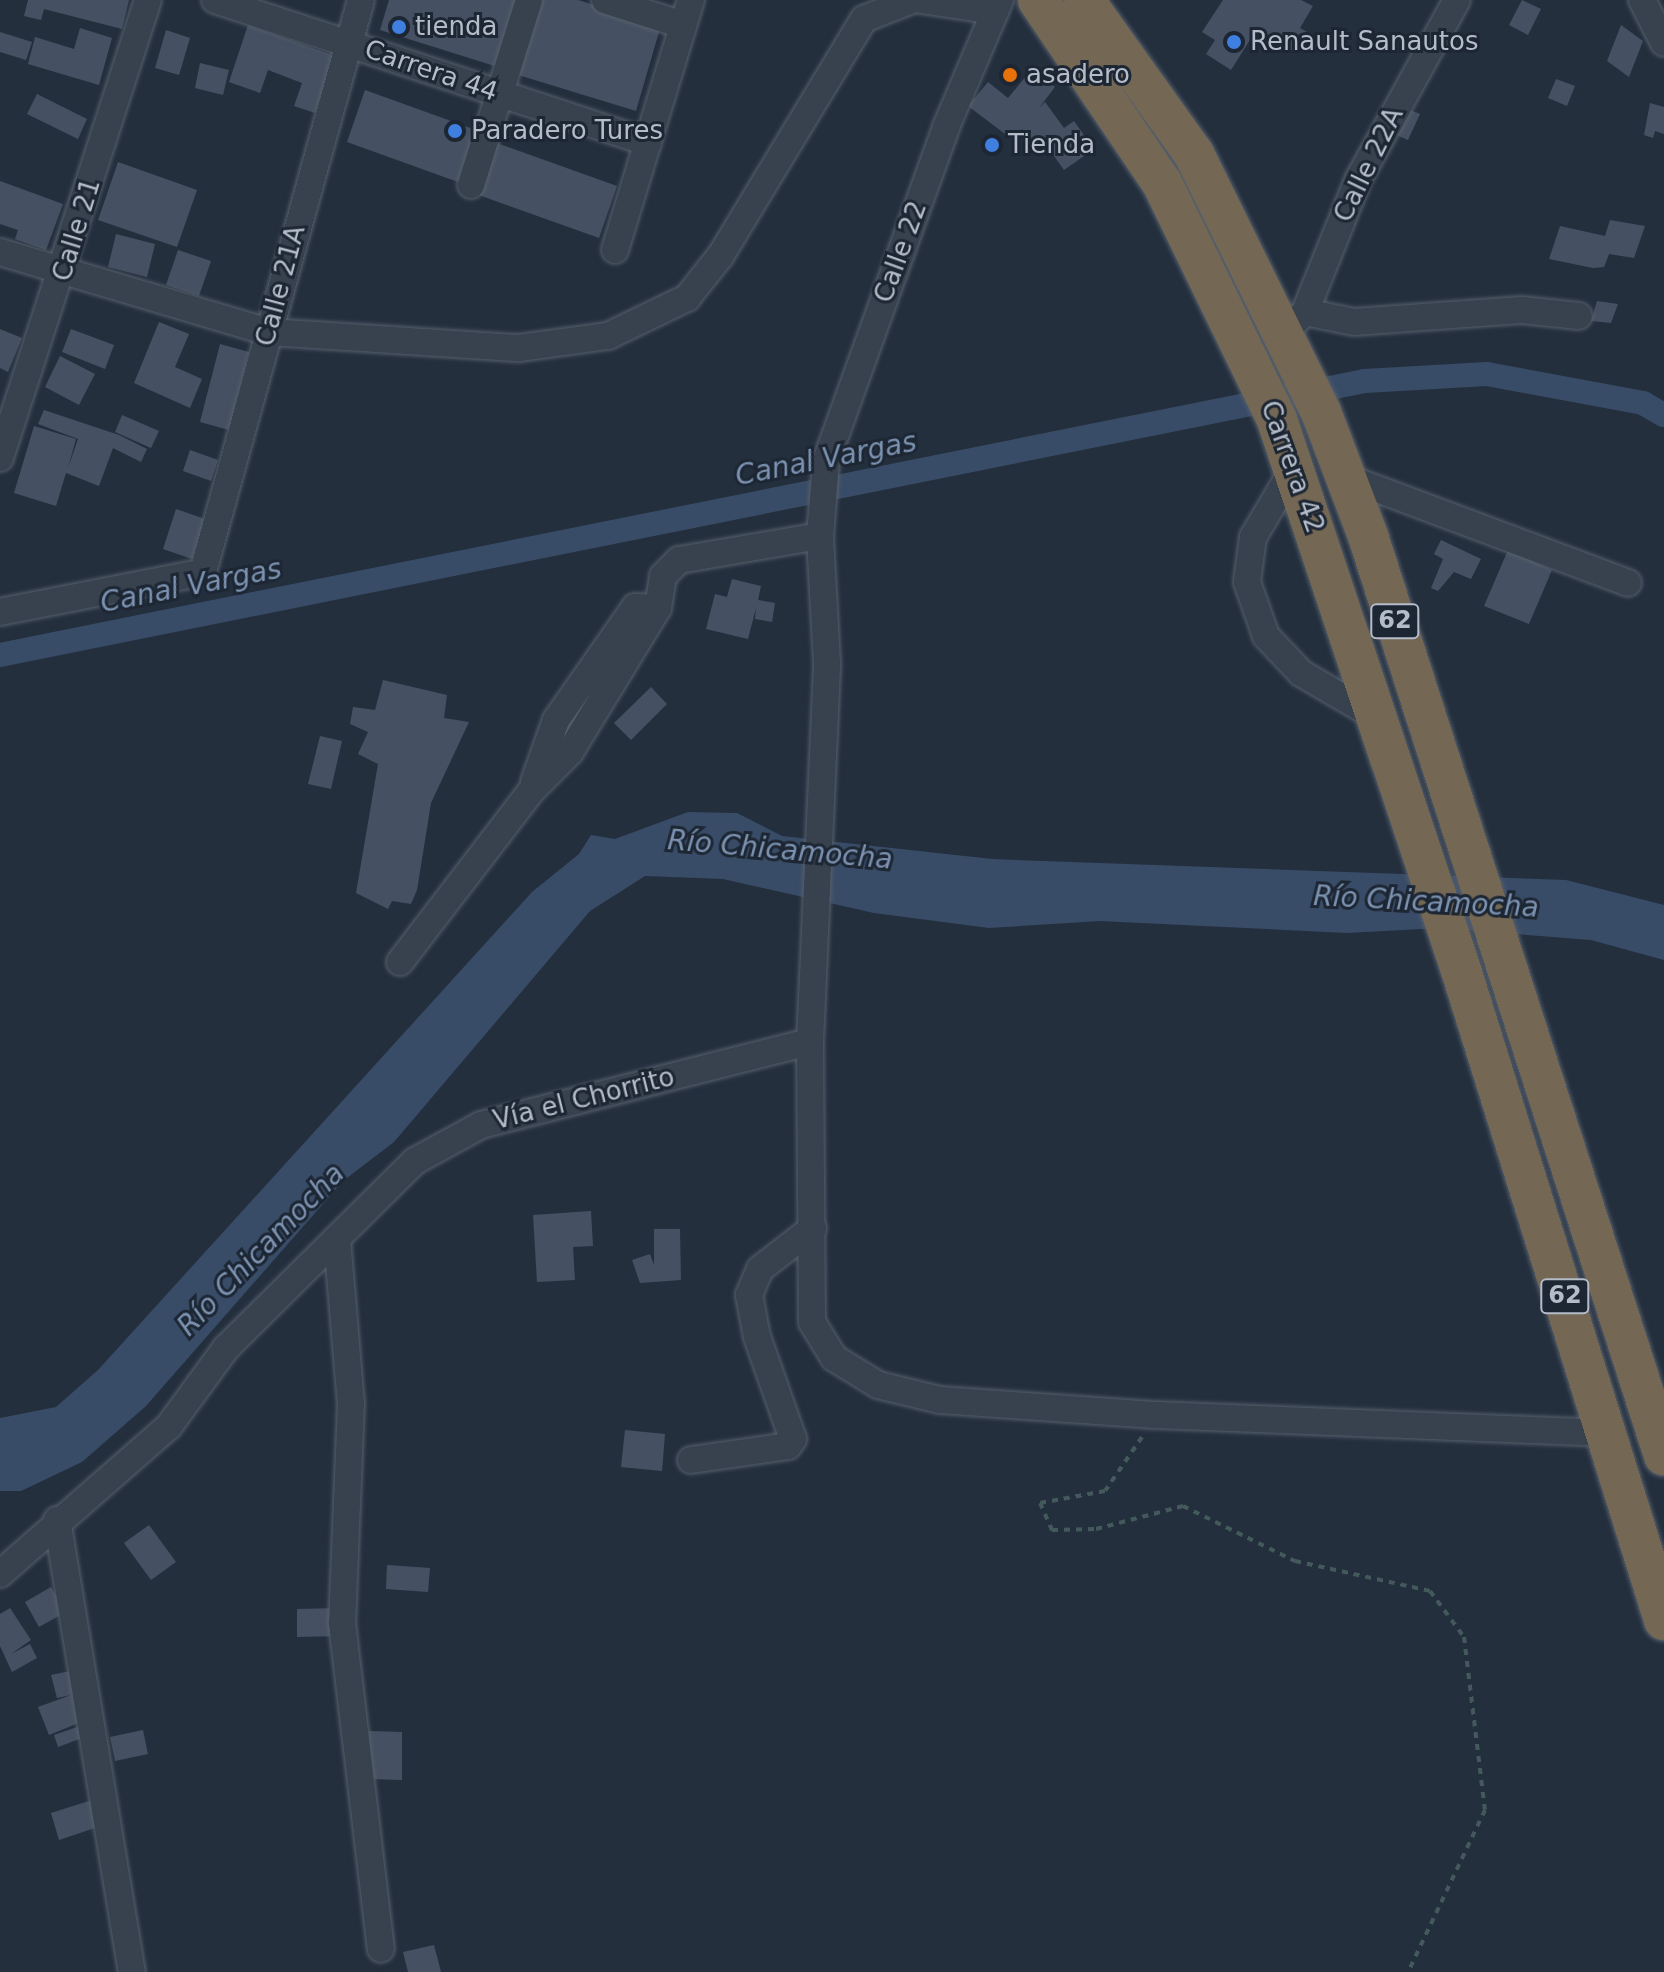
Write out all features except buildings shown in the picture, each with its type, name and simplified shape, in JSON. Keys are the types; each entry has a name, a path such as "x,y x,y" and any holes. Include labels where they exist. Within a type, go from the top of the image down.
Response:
{"highway":[{"name":"Carrera 42","path":"1038,0 1162,183 1252,362 1277,420 1462,973 1608,1433"},
{"name":"Carrera 42","path":"1084,0 1194,154 1296,333 1464,832 1664,1456"},
{"name":"62","path":"1608,1433 1664,1620"}],"street":[{"name":"Calle 21","path":"0,458 64,273 148,0"},
{"name":"Carrera 44","path":"215,0 292,12 347,42 500,96 648,142"},
{"name":"Calle 21A","path":"0,612 203,572 361,0"},
{"path":"471,185 529,0"},
{"path":"605,0 683,25"},
{"path":"615,250 691,0"},
{"path":"0,252 269,332 519,348 608,336 687,298 721,255 864,19 912,0"},
{"path":"922,0 997,6"},
{"name":"Calle 22A","path":"1296,333 1359,178 1457,0"},
{"name":"Calle 22","path":"820,536 826,461 946,127 997,6"},
{"path":"1653,10 1664,43"},
{"path":"1296,333 1354,322 1522,310 1579,316"},
{"path":"1294,468 1253,537 1247,582 1266,636 1301,673 1376,717"},
{"path":"1345,477 1628,583"},
{"path":"400,962 532,790 556,720 635,607 658,608 663,576 679,560 820,536 827,663 817,805 810,1042 812,1322 834,1358 878,1385 940,1400 1157,1415 1608,1433"},
{"name":"Vía el Chorrito","path":"0,1574 57,1520 169,1426 226,1348 415,1161 481,1125 810,1042"},
{"path":"691,1460 788,1446 793,1439 757,1337 749,1295 760,1269 813,1228"},
{"path":"337,1238 351,1403 342,1623 381,1949"},
{"path":"57,1520 132,1972"}],"path":[{"path":"1157,1415 1105,1491 1040,1503 1052,1530 1096,1529 1183,1506 1295,1561 1430,1591 1464,1637 1485,1810 1408,1972"}],"water":[{"name":"Río Chicamocha","path":"688,812 737,813 782,836 992,859 1566,880 1664,905 1664,960 1591,940 1440,928 1347,933 1100,921 989,928 874,913 723,879 645,876 590,911 394,1142 343,1181 146,1406 82,1462 21,1491 0,1491 0,1418 56,1407 98,1370 532,892 579,854 591,835 615,839"}],"waterway":[{"name":"Canal Vargas","path":"0,655 1365,381 1487,374 1643,403 1664,415"}],"place":[{"name":"tienda","path":"399,27"},
{"name":"Renault Sanautos","path":"1234,42"},
{"name":"asadero","path":"1010,75"},
{"name":"Paradero Tures","path":"455,131"},
{"name":"Tienda","path":"992,145"}]}
